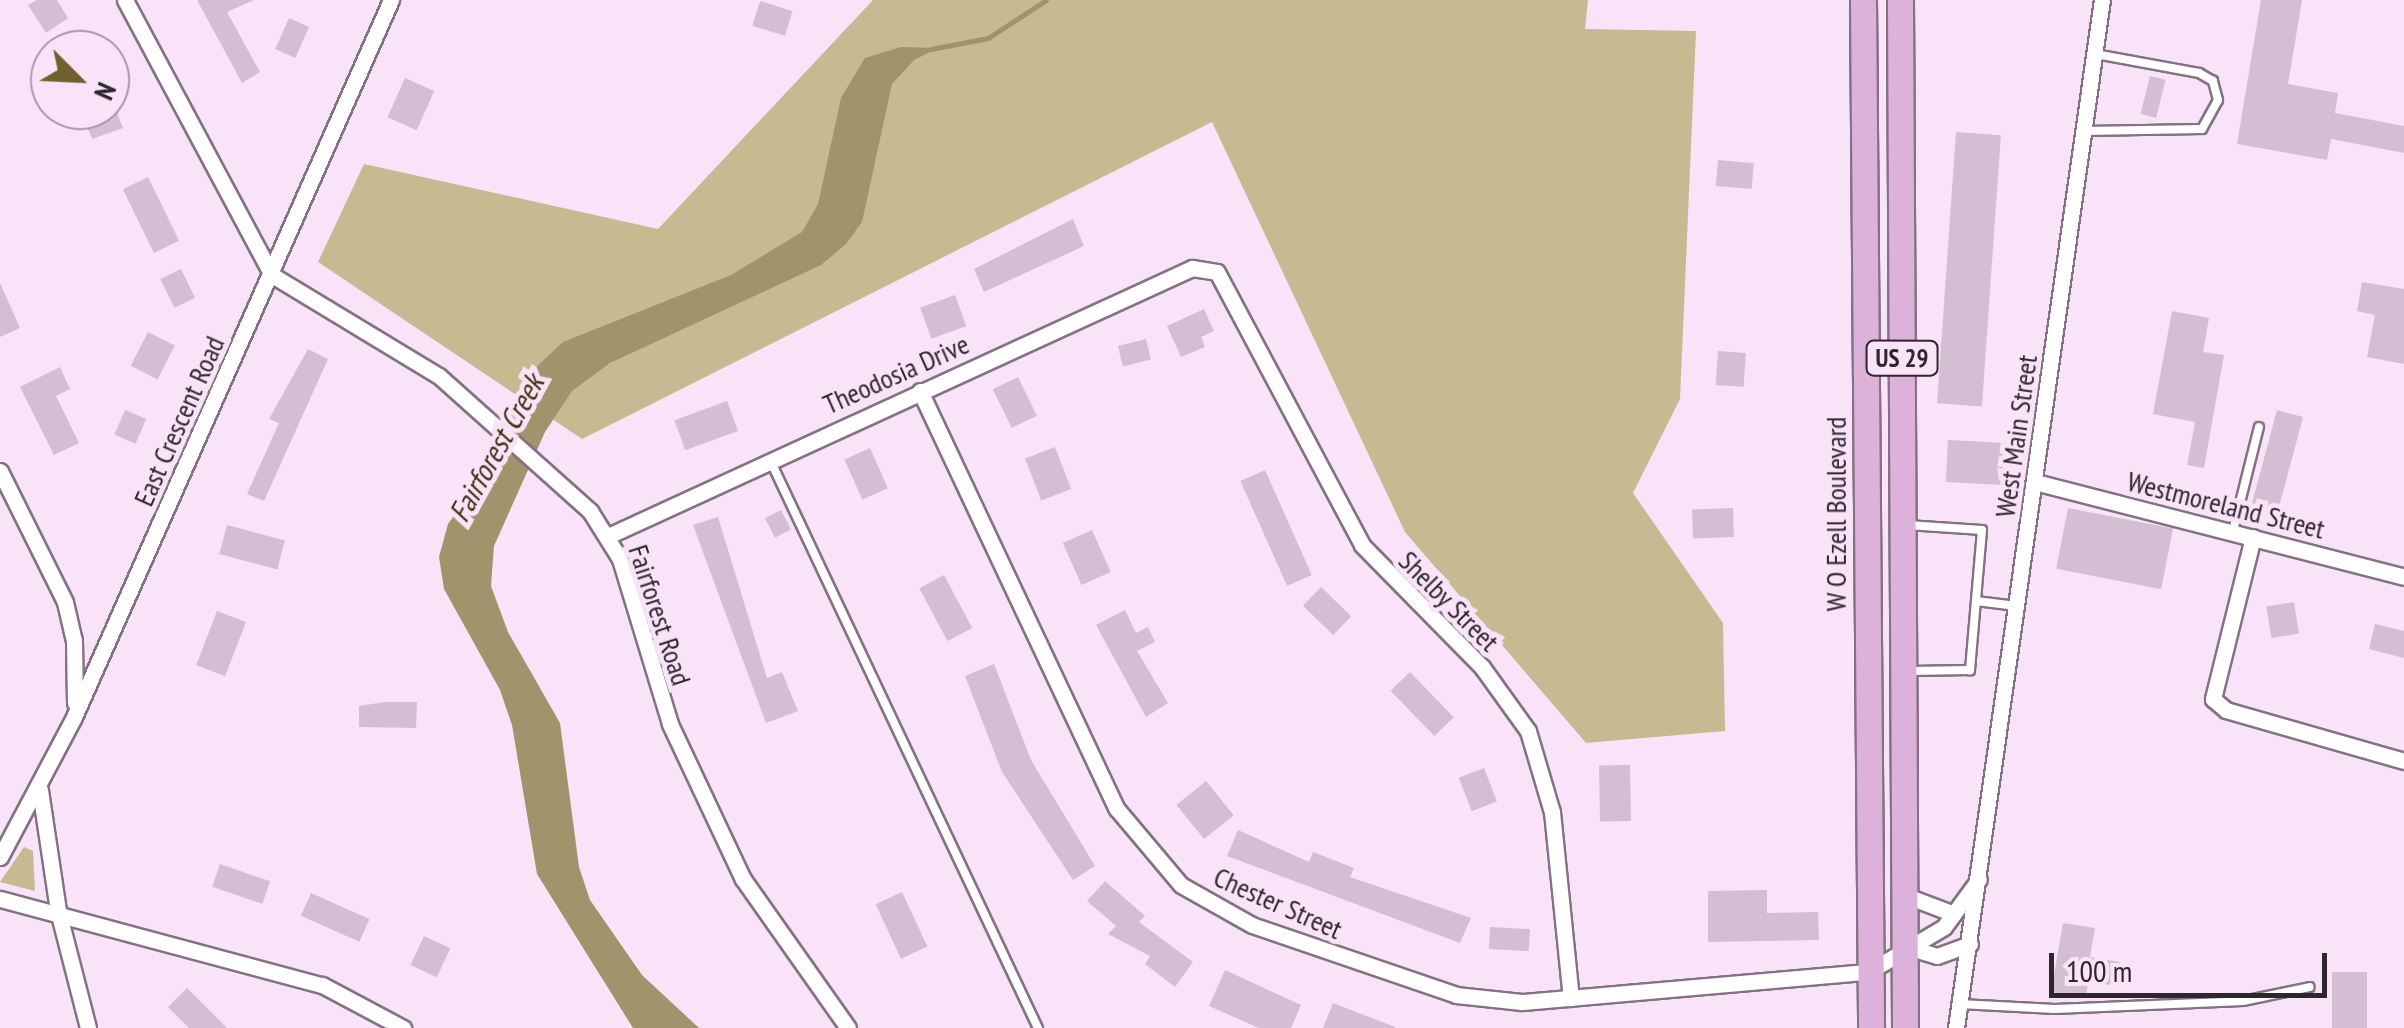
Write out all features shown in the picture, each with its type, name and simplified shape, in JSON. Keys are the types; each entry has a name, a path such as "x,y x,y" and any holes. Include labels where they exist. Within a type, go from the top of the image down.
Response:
{"main road":[{"name":"W O Ezell Boulevard","path":"1863,0 1871,1028"},
{"name":"US 29","path":"1900,0 1905,1028"},
{"path":"1863,118 1900,118"},
{"path":"1866,479 1903,482"},
{"path":"1867,716 1904,717"}],"street":[{"path":"125,0 272,275"},
{"name":"East Crescent Road","path":"0,856 40,790 74,717 390,0"},
{"name":"West Main Street","path":"1956,1028 2102,0"},
{"name":"Theodosia Drive","path":"608,536 1192,268 1208,268"},
{"name":"Shelby Street","path":"1208,268 1224,279 1362,546 1482,668 1528,731 1552,812 1570,998"},
{"name":"Fairforest Road","path":"272,275 439,376 546,465 608,536 692,775 754,899 848,1028"},
{"name":"Chester Street","path":"920,391 1117,810 1156,863 1252,925 1396,977 1478,1000 1570,998 1868,972"},
{"path":"0,472 65,602 74,640 74,717"},
{"name":"Westmoreland Street","path":"2035,482 2404,577"},
{"path":"2254,537 2212,690 2218,706 2404,761"},
{"path":"40,790 58,910 88,1028"},
{"name":"West Main Street","path":"1904,946 1936,934 1979,879"},
{"path":"1904,894 1954,914"},
{"path":"0,899 58,910 322,985 403,1028"},
{"path":"1868,972 1904,946 1937,956 1970,944"}],"lane":[{"path":"2085,131 2202,129 2218,100 2213,81 2198,73 2095,54"},
{"path":"2233,532 2259,427"},
{"path":"770,459 1038,1028"},
{"path":"1902,525 1982,530 1970,670 1904,671"},
{"path":"1976,601 2017,606"},
{"path":"1960,1004 2055,1009 2224,1002 2310,987"}],"shaded area":[{"path":"873,0 1588,0 1585,29 1696,31 1680,399 1633,493 1723,623 1725,731 1586,743 1405,532 1212,122 582,439 318,262 364,164 658,229"},
{"path":"24,847 33,851 35,891 0,882"}],"water":[{"path":"901,47 938,48 914,60 892,84 862,222 846,244 821,265 610,363 572,391 545,432 494,546 491,586 508,632 560,723 579,867 590,900 642,975 699,1028 633,1028 537,874 512,725 500,690 444,589 439,557 448,524 482,476 532,371 563,342 731,275 802,232 818,204 841,98 865,58"}],"building":[{"path":"37,0 57,0 68,18 44,30 28,5"},
{"path":"197,0 254,0 227,12 260,72 242,83"},
{"path":"2261,0 2302,0 2288,84 2338,93 2335,113 2404,126 2404,153 2331,139 2327,160 2237,144"},
{"path":"760,1 793,11 785,36 752,26"},
{"path":"289,18 309,27 295,58 275,49"},
{"path":"2150,76 2166,80 2156,118 2141,114"},
{"path":"405,78 434,91 417,130 388,117"},
{"path":"89,130 117,130 92,139"},
{"path":"1956,132 2001,135 1982,406 1937,403"},
{"path":"1718,160 1754,163 1752,189 1716,186"},
{"path":"148,177 179,241 154,253 123,189"},
{"path":"1073,219 1084,246 984,292 974,269"},
{"path":"181,269 195,298 174,308 160,279"},
{"path":"2362,282 2404,289 2404,364 2367,357 2375,315 2357,311"},
{"path":"0,283 20,328 0,337"},
{"path":"955,295 966,326 932,339 920,308"},
{"path":"1204,309 1214,331 1201,337 1205,347 1181,357 1167,326"},
{"path":"2172,311 2209,318 2203,352 2224,355 2204,468 2187,465 2195,422 2153,414"},
{"path":"148,332 175,346 157,379 131,366"},
{"path":"1146,339 1151,359 1123,366 1118,346"},
{"path":"308,349 328,359 264,501 247,494 279,423 269,419"},
{"path":"1718,351 1746,353 1744,387 1716,385"},
{"path":"60,367 70,389 56,396 79,443 54,455 20,387"},
{"path":"1018,377 1037,416 1012,428 993,389"},
{"path":"727,401 738,431 685,450 674,420"},
{"path":"125,410 146,419 136,444 114,435"},
{"path":"2277,410 2303,417 2277,516 2251,509"},
{"path":"1948,440 2011,443 2009,485 1946,482"},
{"path":"1055,447 1071,489 1041,500 1025,458"},
{"path":"870,448 888,488 862,500 844,459"},
{"path":"1265,470 1312,575 1287,586 1240,481"},
{"path":"1733,508 1734,537 1693,538 1692,509"},
{"path":"2068,508 2173,528 2161,589 2056,569"},
{"path":"781,510 791,530 775,538 765,518"},
{"path":"718,517 767,678 782,672 798,711 766,723 693,525"},
{"path":"227,525 285,541 277,570 219,554"},
{"path":"1092,530 1111,572 1081,585 1063,543"},
{"path":"944,575 972,628 947,641 919,588"},
{"path":"1321,587 1351,616 1333,635 1303,606"},
{"path":"2294,602 2299,634 2271,638 2266,606"},
{"path":"1125,610 1136,633 1148,627 1155,642 1137,651 1168,703 1146,717 1096,625"},
{"path":"217,611 246,622 225,676 196,665"},
{"path":"2375,624 2404,631 2404,658 2369,649"},
{"path":"994,664 1031,760 1095,866 1073,880 1002,772 965,676"},
{"path":"1410,672 1454,717 1434,736 1391,691"},
{"path":"417,702 416,728 359,727 359,706"},
{"path":"1630,765 1631,821 1600,822 1599,766"},
{"path":"1484,768 1497,802 1472,811 1459,778"},
{"path":"1206,781 1234,815 1204,839 1176,805"},
{"path":"1238,830 1309,862 1313,852 1354,868 1350,877 1471,918 1460,943 1227,856"},
{"path":"220,864 270,881 262,904 212,887"},
{"path":"1105,881 1145,916 1139,922 1193,962 1175,987 1145,964 1150,956 1108,934 1116,926 1087,901"},
{"path":"1767,890 1767,913 1818,912 1819,940 1708,942 1708,891"},
{"path":"902,892 927,946 901,959 876,904"},
{"path":"311,893 369,919 359,942 301,916"},
{"path":"2063,923 2095,928 2090,957 2120,962 2116,986 2088,981 2086,998 2051,992"},
{"path":"1490,927 1530,929 1529,951 1489,949"},
{"path":"424,936 450,948 437,977 410,965"},
{"path":"1225,970 1301,1005 1291,1028 1259,1028 1209,1006"},
{"path":"2332,972 2367,972 2367,1028 2332,1028"},
{"path":"187,988 227,1028 189,1028 168,1007"},
{"path":"1333,1003 1395,1027 1395,1028 1323,1028"}],"waterway":[{"name":"Fairforest Creek","path":"931,49 988,38 1046,0"}]}
